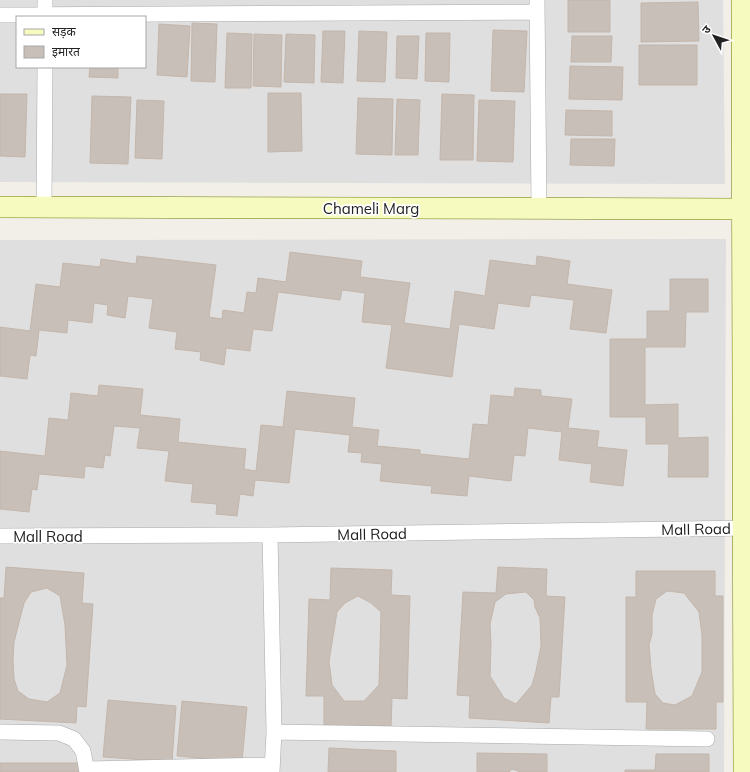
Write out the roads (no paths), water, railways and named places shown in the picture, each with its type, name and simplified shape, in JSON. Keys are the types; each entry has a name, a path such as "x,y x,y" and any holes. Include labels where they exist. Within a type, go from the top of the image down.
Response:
{"street":[{"path":"742,0 746,157 743,209 747,529 744,772"},
{"path":"0,15 45,11 398,6 536,6 539,208"},
{"path":"44,207 45,68"},
{"name":"Chameli Marg","path":"0,207 743,209"},
{"name":"Mall Road","path":"0,536 270,535 747,529"},
{"path":"0,732 59,733 74,739 83,750 87,770 272,768 274,732 270,535"},
{"path":"274,732 707,739"}]}
